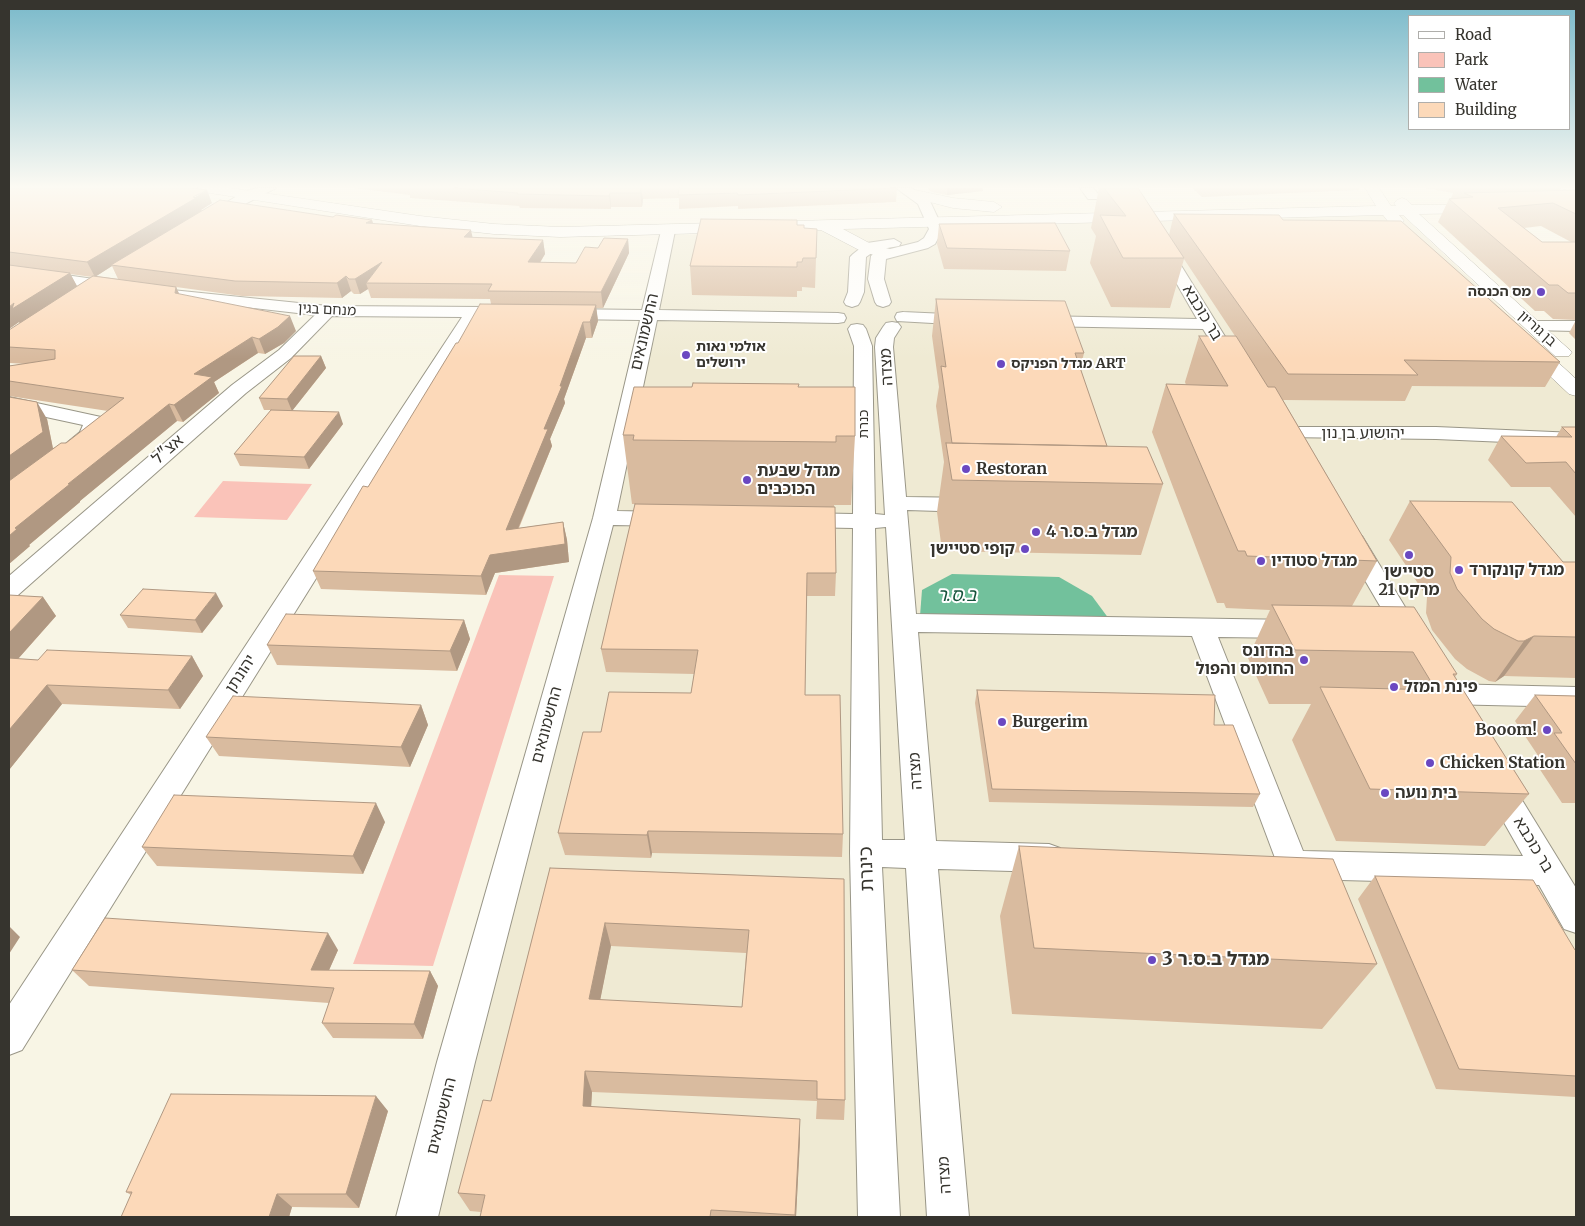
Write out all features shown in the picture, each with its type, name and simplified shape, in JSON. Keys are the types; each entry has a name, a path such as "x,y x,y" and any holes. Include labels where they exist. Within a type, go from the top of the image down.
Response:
{"main road":[{"path":"862,245 884,253"},
{"name":"בן גוריון","path":"1433,245 1576,390"},
{"name":"בן גוריון","path":"1444,245 1576,365"}],"street":[{"name":"החשמונאים","path":"417,1217 456,1062 604,518 665,245"},
{"path":"852,302 856,292 858,257 866,248 880,245"},
{"path":"893,315 876,279 878,258 884,253 919,245"},
{"name":"בר כוכבא","path":"1161,245 1246,386"},
{"path":"80,296 121,270"},
{"path":"9,272 133,290"},
{"name":"מנחם בגין","path":"160,293 328,311 504,313"},
{"path":"838,318 840,309 852,302 867,300 893,315 982,320"},
{"name":"אצ\"ל","path":"9,589 239,389 285,354 328,311"},
{"name":"יהונתן","path":"9,1037 474,312"},
{"path":"552,313 838,318 848,326 857,329 878,330 893,315"},
{"name":"מצדה","path":"893,315 884,347 898,512 948,1217"},
{"path":"1020,321 1208,324"},
{"path":"1534,326 1576,326"},
{"name":"כנרת","path":"857,329 863,346 864,520"},
{"path":"9,402 94,421 89,435 57,458"},
{"name":"יהושוע בן נון","path":"1304,457 1281,427 1436,433 1575,431"},
{"path":"777,520 864,520 898,512 995,505"},
{"path":"604,518 690,519"},
{"name":"כינרת","path":"864,520 866,853 879,1217"},
{"path":"1342,521 1421,655"},
{"path":"906,623 1319,630"},
{"path":"1196,627 1277,864 1549,871"},
{"path":"1378,631 1407,632"},
{"path":"1459,719 1439,686 1576,697"},
{"name":"בר כוכבא","path":"1484,761 1576,918"},
{"path":"866,853 1078,859"}],"shaded area":[{"path":"672,245 1434,245 1576,379 1576,1217 433,1217 490,958"}],"green space":[{"path":"223,481 312,484 287,520 194,517"},
{"path":"499,575 554,576 433,966 353,964"}],"water":[{"name":"ב.ס.ר","path":"952,574 1059,577 1092,596 1109,619 920,616 922,590"}],"building":[{"path":"9,245 116,245 87,262 9,252"},
{"path":"144,245 539,245 528,262 576,263 585,247 598,248 600,245 625,245 601,292 488,291 492,284 366,283 382,262 355,279 349,279 346,276 337,283 235,281 111,265"},
{"path":"695,245 816,245 816,258 803,258 802,262 797,262 797,267 690,266"},
{"path":"946,245 1067,245 1070,251 947,248"},
{"path":"1116,245 1176,245 1184,258 1123,258"},
{"path":"1196,245 1428,245 1560,362 1404,360 1418,375 1288,374"},
{"path":"1503,245 1576,245 1576,293 1568,293 1558,285 1549,285"},
{"path":"9,265 70,273 12,309 14,303 9,307"},
{"path":"93,276 176,287 175,293 290,316 278,327 259,339 252,337 194,374 212,377 174,405 169,404 68,484 70,484 15,528 17,529 9,536 9,481 61,443 66,443 124,398 9,381 9,366 55,359 55,350 9,347 9,330"},
{"path":"936,299 1065,301 1084,353 1075,353 1107,446 952,443 941,366 946,367"},
{"path":"480,304 596,305 590,322 583,322 560,386 562,386 544,429 548,429 506,530 563,522 565,544 490,555 481,576 313,571 363,486 368,487 456,343 458,343"},
{"path":"1199,336 1236,336 1268,387 1275,387 1377,561 1247,556 1245,551 1238,551 1166,384 1228,386"},
{"path":"294,356 321,356 287,399 259,398"},
{"path":"693,383 799,384 798,387 855,387 855,436 836,436 836,442 633,440 634,435 623,435 634,387 692,387"},
{"path":"9,397 37,402 43,432 9,456"},
{"path":"271,410 339,412 304,457 234,454"},
{"path":"1562,427 1576,427 1576,474 1566,462 1526,463 1501,436 1572,437"},
{"path":"946,443 1147,447 1163,484 952,480"},
{"path":"1410,501 1512,502 1563,562 1576,562 1576,637 1534,636 1524,641 1518,641 1494,629 1482,619 1457,589 1450,573 1451,557"},
{"path":"635,504 835,507 836,573 807,573 805,695 840,695 843,834 648,831 647,835 558,833 583,732 601,732 609,692 691,693 698,650 601,649"},
{"path":"143,589 216,593 195,620 120,615"},
{"path":"9,595 43,597 9,633"},
{"path":"1272,605 1414,607 1457,674 1453,674 1529,794 1370,789 1320,687 1436,690 1413,652 1295,650"},
{"path":"286,614 464,620 450,651 267,645"},
{"path":"47,650 192,656 168,690 47,685 9,730 9,658 38,660"},
{"path":"977,690 1215,695 1214,725 1233,725 1260,794 992,789"},
{"path":"1535,695 1576,696 1576,764 1554,733 1562,733"},
{"path":"233,696 421,705 401,747 206,737"},
{"path":"174,795 376,803 353,856 142,847"},
{"path":"1019,846 1333,859 1377,964 1034,948"},
{"path":"550,868 844,879 845,1100 817,1099 817,1081 585,1071 583,1106 800,1119 795,1215 711,1210 710,1217 480,1217 485,1195 458,1193 483,1100 491,1101","holes":["605,923 749,930 742,1007 589,999"]},
{"path":"1375,876 1533,880 1576,950 1576,1076 1459,1069"},
{"path":"105,918 328,933 311,970 430,971 414,1024 322,1023 334,988 72,970"},
{"path":"171,1094 376,1096 346,1194 277,1194 269,1217 121,1217 132,1192 126,1192"}],"place":[{"name":"מס הכנסה","path":"1541,292"},
{"name":"אולמי נאות ירושלים","path":"686,355"},
{"name":"מגדל הפניקס ART","path":"1001,364"},
{"name":"Restoran","path":"966,469"},
{"name":"מגדל שבעת הכוכבים","path":"747,480"},
{"name":"מגדל ב.ס.ר 4","path":"1036,532"},
{"name":"קופי סטיישן","path":"1025,549"},
{"name":"סטיישן מרקט 21","path":"1409,555"},
{"name":"מגדל סטודיו","path":"1261,561"},
{"name":"מגדל קונקורד","path":"1459,570"},
{"name":"בהדונס החומוס והפול","path":"1304,660"},
{"name":"פינת המזל","path":"1394,687"},
{"name":"Burgerim","path":"1002,722"},
{"name":"Booom!","path":"1547,730"},
{"name":"Chicken Station","path":"1430,763"},
{"name":"בית נועה","path":"1385,793"},
{"name":"מגדל ב.ס.ר 3","path":"1152,960"}]}
